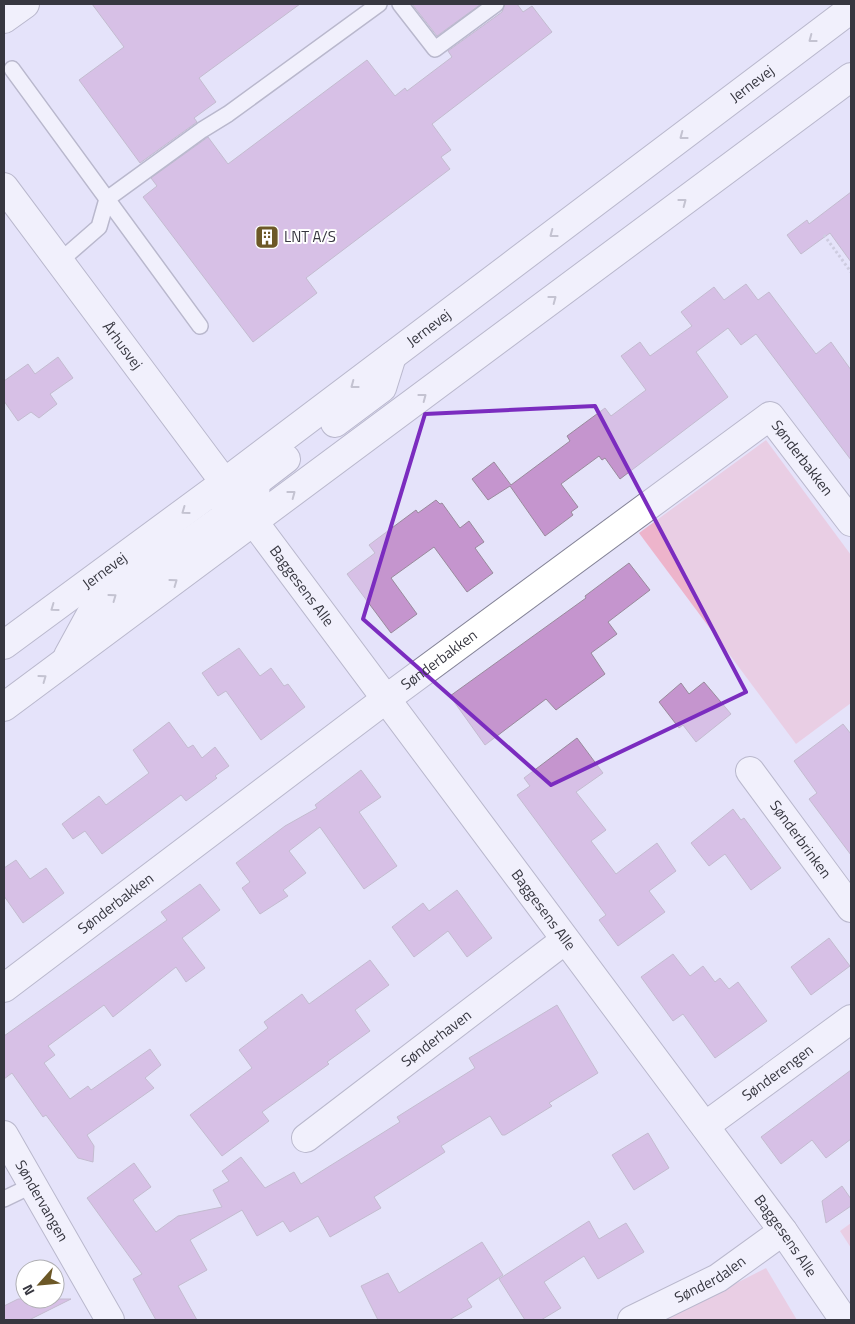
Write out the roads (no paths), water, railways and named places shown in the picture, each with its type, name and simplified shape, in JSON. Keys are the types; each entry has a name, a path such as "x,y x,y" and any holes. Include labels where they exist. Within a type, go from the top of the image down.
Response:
{"street":[{"path":"4,19 25,4"},
{"name":"Jernevej","path":"4,707 64,662 239,503 392,356 851,9"},
{"name":"Jernevej","path":"4,645 239,503 851,77"},
{"name":"Århusvej","path":"4,187 239,503"},
{"path":"64,662 92,612 226,516 256,482 382,388 392,356"},
{"name":"Sønderbakken","path":"4,988 386,699 770,416 851,522"},
{"name":"Baggesens Alle","path":"239,503 783,1230 844,1320"},
{"name":"Sønderbrinken","path":"750,771 851,908"},
{"name":"Sønderhaven","path":"306,1138 565,940"},
{"name":"Sønderengen","path":"705,1126 851,1019"},
{"name":"Søndervangen","path":"4,1135 110,1320"},
{"name":"Sønderdalen","path":"632,1320 718,1278 783,1230"}],"lane":[{"path":"60,261 99,227 107,199 379,4"},
{"path":"400,4 435,49 496,4"},
{"path":"12,69 200,326"},
{"path":"4,1199 33,1185"}],"place":[{"name":"LNT A/S","path":"267,237"}]}
